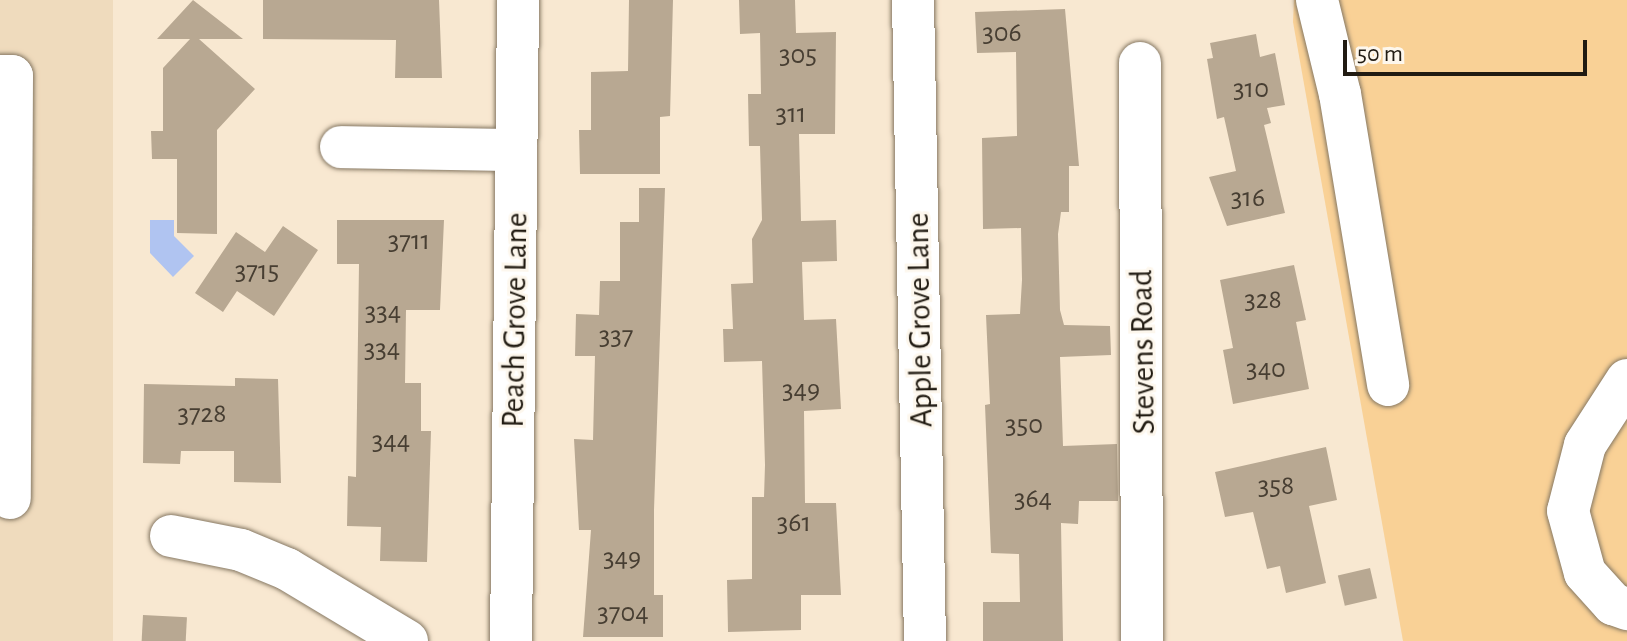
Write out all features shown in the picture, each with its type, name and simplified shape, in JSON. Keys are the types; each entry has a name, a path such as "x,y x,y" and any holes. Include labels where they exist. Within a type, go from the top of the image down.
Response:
{"street":[{"name":"Peach Grove Lane","path":"511,641 518,0"},
{"name":"Apple Grove Lane","path":"913,0 925,641"},
{"path":"1317,0 1343,109 1388,385"},
{"name":"Stevens Road","path":"1140,63 1142,641"},
{"path":"0,76 12,76 10,498"},
{"path":"341,147 516,150"},
{"path":"1627,380 1585,445 1568,511 1585,573 1613,604 1627,609"},
{"path":"171,536 241,550 287,569 407,641"}],"shaded area":[{"path":"0,0 113,0 113,641 0,641"},
{"path":"1294,0 1627,0 1627,641 1403,641 1293,22"}],"water":[{"path":"150,220 174,220 174,236 194,256 173,277 150,253"}],"building":[{"path":"193,0 243,39 199,39 255,89 217,130 217,234 177,233 177,159 152,159 151,131 163,131 163,68 190,39 157,39"},
{"path":"263,0 439,0 442,78 395,78 396,40 263,39"},
{"path":"629,0 673,0 670,116 660,117 660,174 580,174 579,130 591,130 591,72 628,71"},
{"path":"739,0 795,0 796,33 836,32 835,134 799,134 801,221 836,220 837,261 802,262 804,320 836,319 841,409 804,411 805,503 836,503 841,595 801,595 801,630 728,632 727,580 752,579 752,497 764,497 765,465 762,361 724,362 723,329 733,329 731,284 753,283 752,239 762,220 760,146 749,146 748,94 761,94 760,33 740,34"},
{"path":"1065,9 1079,166 1069,166 1069,212 1061,212 1058,234 1060,310 1064,325 1110,326 1111,355 1060,357 1063,446 1117,444 1118,501 1079,501 1078,524 1061,523 1063,641 983,641 983,602 1020,602 1019,554 991,553 985,405 990,404 986,315 1020,314 1022,280 1021,228 983,229 982,138 1017,136 1016,52 977,53 975,12"},
{"path":"1256,34 1260,57 1275,53 1285,105 1267,108 1271,123 1264,125 1285,213 1227,226 1209,177 1236,171 1224,117 1217,119 1207,59 1213,58 1210,43"},
{"path":"639,188 665,188 654,510 654,595 663,595 663,637 583,637 591,530 579,530 574,439 593,440 595,356 575,356 576,314 599,315 600,281 620,281 620,222 639,222"},
{"path":"337,220 444,220 440,310 406,310 405,383 421,383 421,431 431,431 427,562 380,561 381,527 347,526 348,476 356,477 359,264 337,264"},
{"path":"283,226 318,250 274,316 237,291 223,312 195,293 236,232 265,252"},
{"path":"1294,265 1306,320 1296,322 1309,389 1233,404 1223,350 1233,348 1220,280"},
{"path":"235,378 278,379 281,483 234,482 234,451 181,451 180,464 143,463 144,384 235,386"},
{"path":"1326,447 1337,500 1309,506 1326,583 1286,593 1280,566 1267,569 1253,512 1225,517 1215,472"},
{"path":"1370,568 1377,598 1345,606 1338,575"},
{"path":"143,615 187,617 186,641 142,641"}]}
